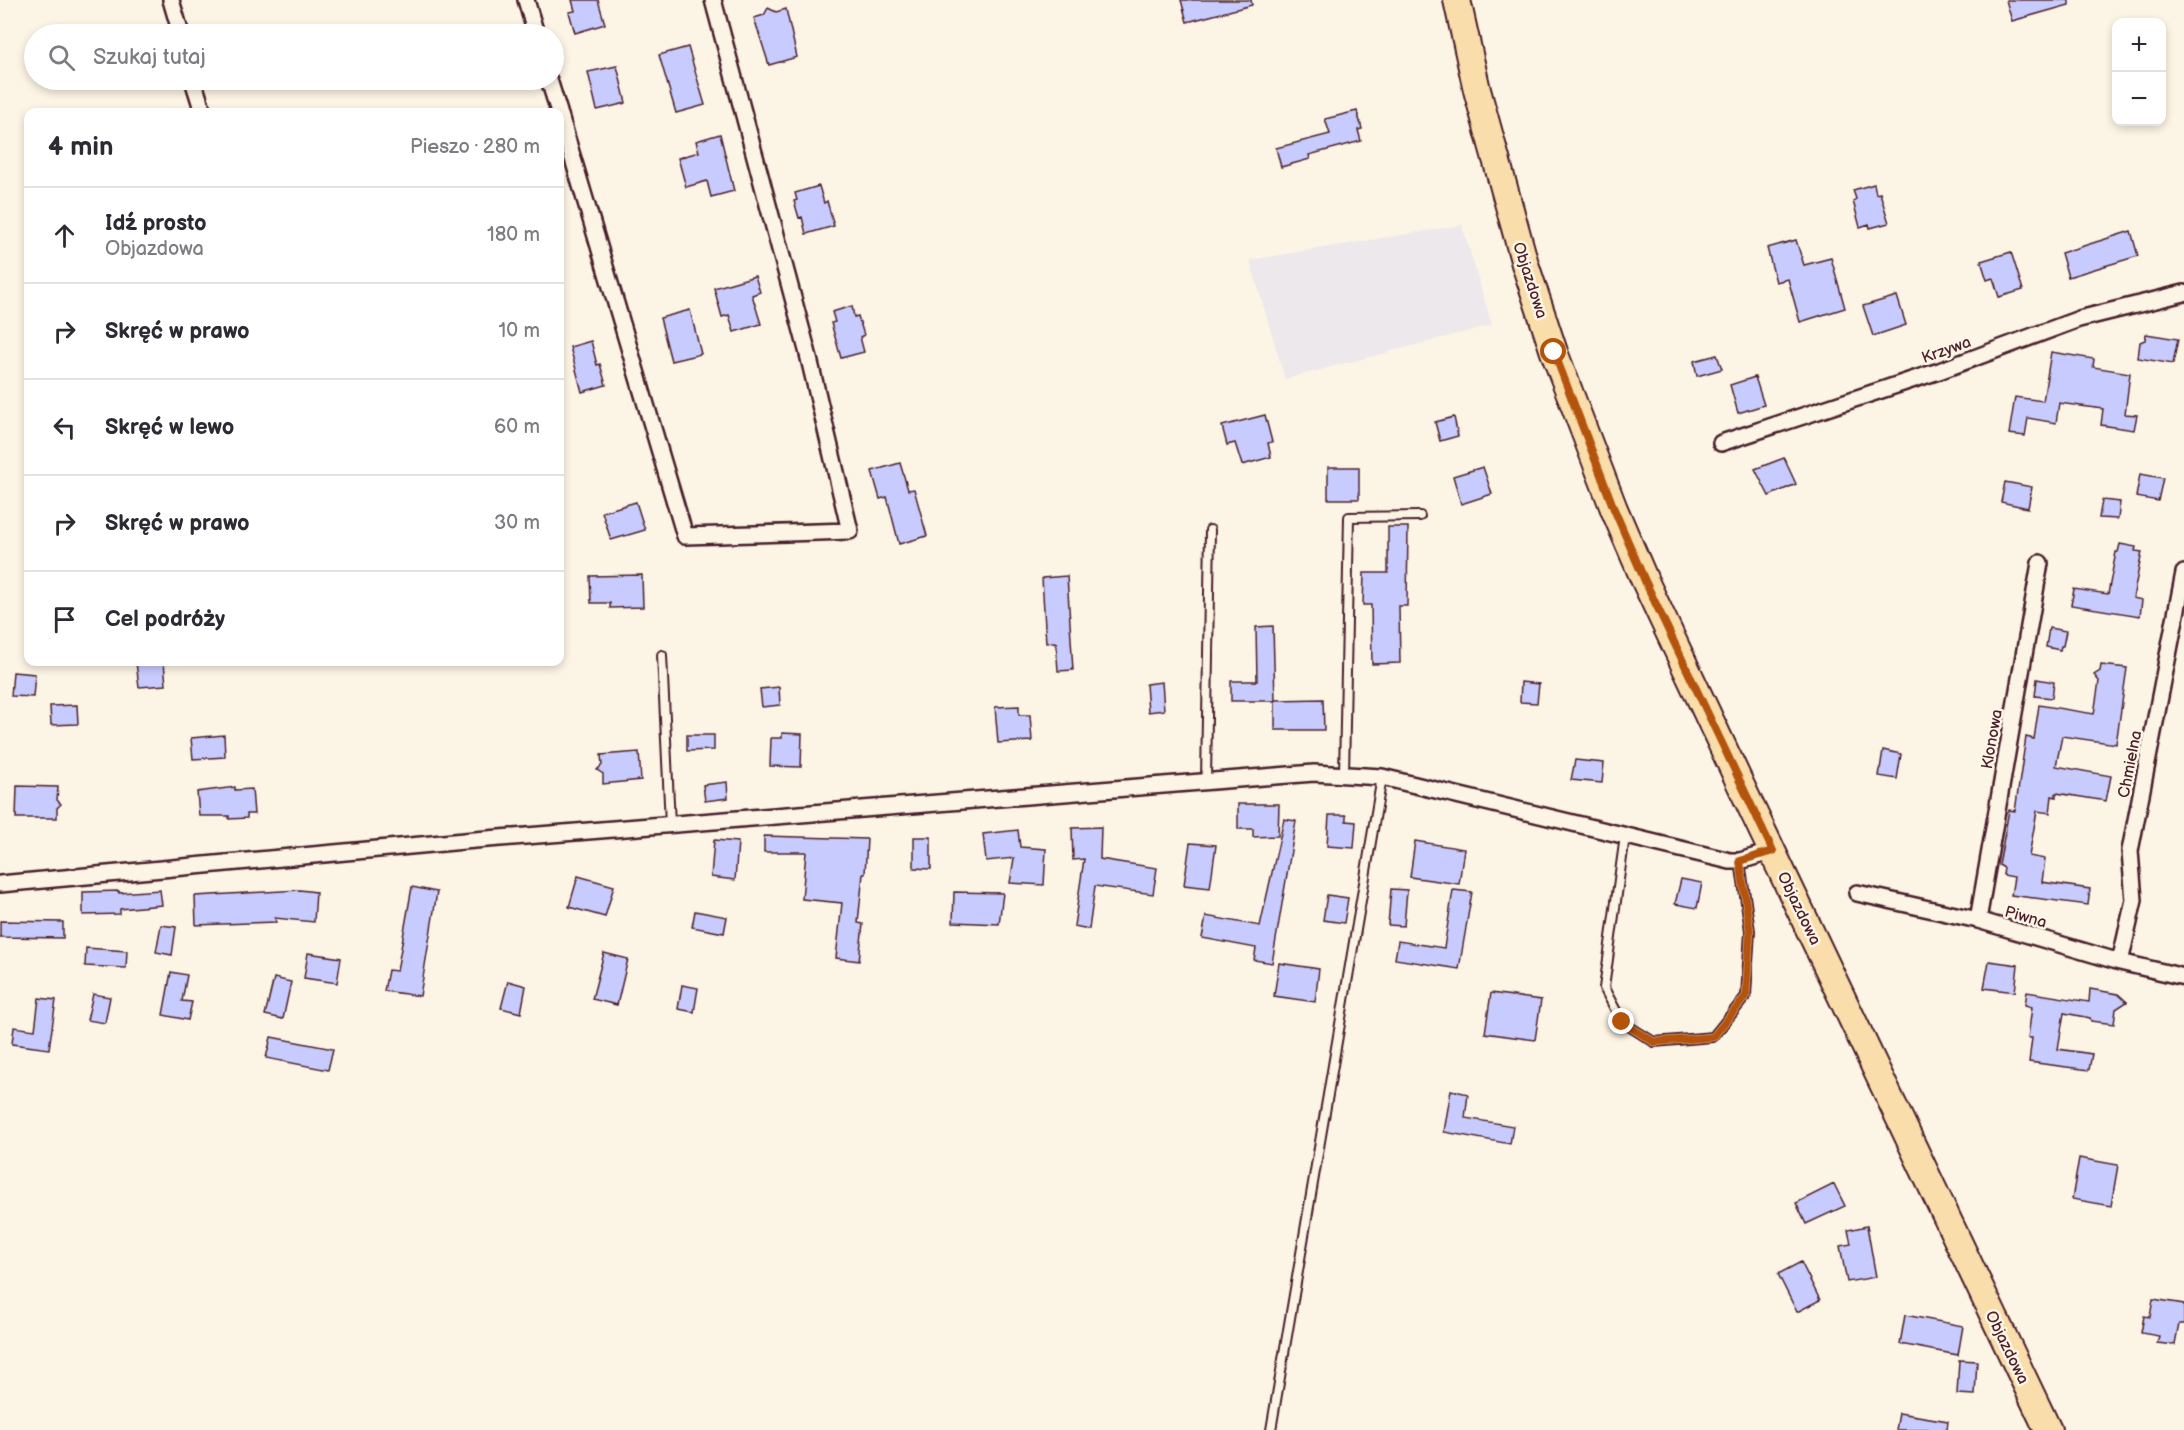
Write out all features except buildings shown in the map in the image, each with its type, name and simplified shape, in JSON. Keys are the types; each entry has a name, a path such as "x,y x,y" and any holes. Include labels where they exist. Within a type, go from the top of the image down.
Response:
{"main road":[{"name":"Objazdowa","path":"1457,0 1477,90 1525,264 1582,427 1645,581 2048,1430"}],"street":[{"path":"171,0 178,24"},
{"path":"526,0 533,24"},
{"path":"564,131 685,536 850,531 807,350 713,0"},
{"path":"196,90 201,108"},
{"path":"552,90 557,108"},
{"name":"Krzywa","path":"1721,444 1939,371 2079,319 2184,293"},
{"name":"Klonowa","path":"1978,920 2040,563"},
{"name":"Chmielna","path":"2120,962 2134,900 2130,852 2180,617 2184,573"},
{"path":"0,885 463,841 1314,773 1382,777 1730,861 1740,861 1773,851"},
{"name":"Piwna","path":"1857,893 1978,920 2120,962 2184,977"}],"lane":[{"path":"1344,775 1349,517 1420,516"},
{"path":"1206,780 1210,530"},
{"path":"663,655 670,824"},
{"path":"1271,1430 1382,777"},
{"path":"1625,837 1604,988 1622,1022 1654,1042 1713,1037 1746,996 1750,931 1740,861"}],"shaded area":[{"path":"1462,225 1492,325 1285,379 1250,260"}],"route":[{"path":"1554,352 1614,509 1645,581 1773,851 1740,861 1750,931 1746,996 1713,1037 1654,1042 1622,1022"}]}
